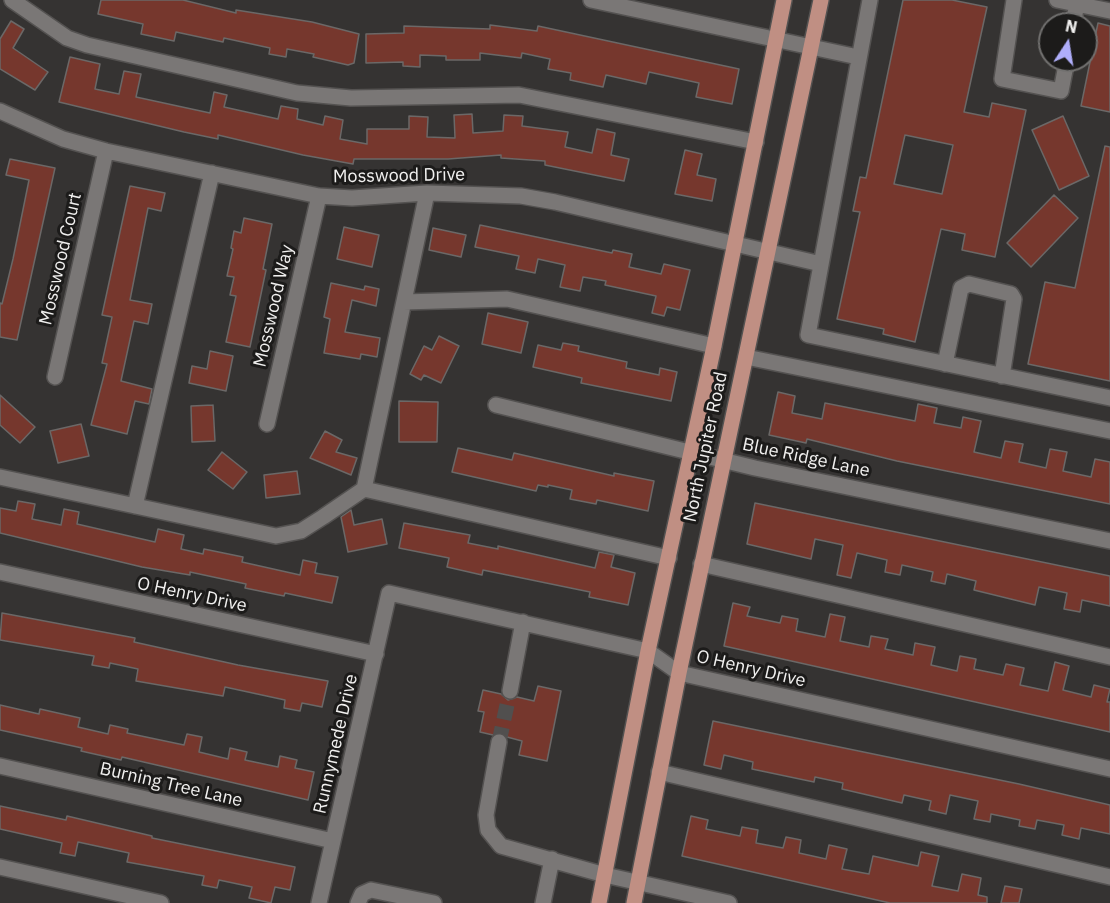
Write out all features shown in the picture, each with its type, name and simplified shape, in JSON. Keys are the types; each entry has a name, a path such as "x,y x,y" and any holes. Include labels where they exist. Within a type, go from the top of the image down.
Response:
{"main road":[{"name":"North Jupiter Road","path":"599,903 648,651 714,346 784,0"},
{"name":"North Jupiter Road","path":"634,903 701,564 821,0"}],"street":[{"path":"12,0 68,38 87,45 297,93 351,98 519,95 756,142"},
{"path":"591,0 649,7 775,41 858,57"},
{"path":"870,0 808,335 1110,398"},
{"path":"1014,0 1002,79 1060,91 1064,72"},
{"path":"1057,0 1110,11"},
{"path":"1075,12 1077,4"},
{"name":"Mosswood Drive","path":"0,113 63,139 106,151 318,196 352,198 427,193 494,194 555,202 821,264"},
{"name":"Mosswood Court","path":"55,377 106,151"},
{"path":"135,506 212,173"},
{"path":"0,477 285,536 301,531 364,489 427,193"},
{"name":"Mosswood Way","path":"267,424 318,196"},
{"path":"945,364 961,288 969,284 1011,294 1014,299 1002,376"},
{"path":"404,302 507,299 714,346"},
{"path":"746,357 1110,431"},
{"name":"Blue Ridge Lane","path":"496,405 723,459 1110,541"},
{"path":"364,489 669,558"},
{"path":"701,564 1110,657"},
{"name":"O Henry Drive","path":"0,572 376,654"},
{"name":"O Henry Drive","path":"389,592 648,651 679,673 1110,769"},
{"name":"Runnymede Drive","path":"319,903 389,592"},
{"path":"510,691 523,622"},
{"path":"499,742 486,815 489,830 501,846 605,875 729,903"},
{"name":"Burning Tree Lane","path":"0,766 333,841"},
{"path":"659,772 1110,877"},
{"path":"543,903 552,859"},
{"path":"0,867 161,903"},
{"path":"358,903 362,894 371,890 434,903"}],"building":[{"path":"101,0 183,0 236,13 236,10 312,22 359,34 354,63 348,65 313,57 314,54 287,49 286,57 269,54 270,48 224,38 223,42 176,32 174,41 141,34 143,24 98,14"},
{"path":"903,0 952,0 987,7 964,112 989,117 992,103 1026,110 995,257 962,250 965,234 941,229 915,342 883,334 884,329 837,319 860,212 853,211 860,177 866,178","holes":["905,135 953,145 942,194 894,184"]},
{"path":"11,21 24,29 13,48 48,72 35,90 0,69 0,39"},
{"path":"1098,23 1110,26 1110,112 1081,106 1088,72 1098,72"},
{"path":"490,25 537,31 538,26 739,69 732,104 696,97 699,83 649,72 646,84 606,75 603,87 570,80 571,73 548,69 550,59 522,53 521,58 480,53 480,60 446,60 446,56 420,55 420,67 403,66 403,62 366,63 366,34 404,33 404,26 490,29"},
{"path":"70,57 100,64 95,89 119,94 124,71 141,74 136,97 210,113 214,92 227,95 224,107 278,119 281,106 298,109 297,119 323,125 325,116 343,120 340,139 367,144 367,129 409,129 409,116 428,117 427,137 455,138 454,115 472,114 473,133 503,131 504,115 523,116 522,126 568,132 565,147 592,153 597,129 615,133 611,155 629,159 624,181 545,165 545,161 501,158 501,155 448,159 354,159 353,164 303,155 218,135 218,139 184,132 59,102"},
{"path":"1063,116 1089,176 1059,190 1032,130"},
{"path":"1105,146 1110,147 1110,381 1028,364 1045,282 1075,288"},
{"path":"685,150 702,154 697,175 716,179 712,201 675,194"},
{"path":"10,159 55,168 17,340 0,337 0,303 2,304 13,259 29,180 6,175"},
{"path":"130,186 165,193 161,211 148,208 130,300 152,304 148,324 134,321 121,381 152,389 149,404 135,401 127,434 91,425 107,364 102,363 112,317 102,315"},
{"path":"1054,195 1078,218 1031,267 1007,243"},
{"path":"244,218 272,224 263,269 266,270 250,347 226,342 236,296 230,295 234,277 227,276 233,249 231,248 234,231 241,233"},
{"path":"480,225 612,253 613,250 632,254 629,267 661,274 664,264 690,270 680,310 667,307 664,316 652,313 656,296 605,285 606,281 583,277 580,291 560,287 565,265 538,259 535,273 516,269 519,256 475,247"},
{"path":"344,227 379,235 372,267 337,259"},
{"path":"433,228 466,235 461,257 429,250"},
{"path":"331,283 364,290 365,286 379,289 376,306 352,300 345,332 380,338 377,357 361,354 360,359 324,353 330,319 324,317"},
{"path":"488,313 528,322 521,353 482,344"},
{"path":"439,336 459,346 441,383 424,375 421,380 410,374 424,346 432,350"},
{"path":"563,343 579,346 578,351 627,362 626,368 659,375 660,368 677,372 671,401 581,383 582,378 533,367 538,345 561,350"},
{"path":"210,351 233,356 226,391 189,383 192,366 207,369"},
{"path":"778,392 795,396 792,413 822,419 825,403 915,421 918,404 937,408 934,423 961,428 963,417 981,421 974,452 1001,458 1005,441 1023,444 1019,462 1046,468 1050,449 1067,452 1063,471 1091,477 1095,459 1110,462 1110,504 897,461 807,439 806,443 769,435"},
{"path":"0,395 35,427 20,443 0,425"},
{"path":"399,401 438,402 437,442 399,442"},
{"path":"213,405 215,441 192,442 191,406"},
{"path":"81,424 89,456 58,463 50,431"},
{"path":"325,431 342,440 336,452 357,458 351,475 310,458"},
{"path":"458,448 512,460 514,453 614,476 614,473 654,481 648,511 597,500 596,504 570,499 572,490 548,485 548,487 538,485 536,491 452,472"},
{"path":"222,452 247,472 233,489 208,470"},
{"path":"297,471 300,494 266,498 264,475"},
{"path":"18,501 35,504 32,519 61,525 64,509 79,512 77,524 155,542 158,529 184,535 181,549 203,554 204,549 243,557 242,562 300,575 303,560 317,563 315,573 338,577 332,603 285,593 284,596 245,588 246,584 190,572 190,575 142,567 0,533 0,508 16,511"},
{"path":"755,503 1110,576 1110,606 1082,600 1080,612 1064,609 1067,593 1039,587 1035,605 974,590 976,581 947,574 945,584 931,581 933,572 902,565 900,575 885,572 887,560 857,553 851,578 837,575 843,545 815,539 811,559 747,544"},
{"path":"351,510 354,525 382,519 387,544 348,552 341,517"},
{"path":"404,523 470,535 468,543 498,549 498,546 595,568 599,552 614,555 611,567 635,573 628,605 589,597 590,592 483,570 482,575 447,567 449,558 399,548"},
{"path":"733,603 750,607 747,616 780,623 782,616 798,619 796,631 825,637 830,614 845,617 840,641 869,647 871,636 888,639 885,649 913,655 915,643 935,647 931,665 957,671 960,656 976,659 974,669 1003,675 1006,664 1024,668 1020,685 1048,691 1055,662 1069,666 1063,690 1091,697 1094,685 1110,689 1107,702 1110,702 1110,732 724,646"},
{"path":"2,613 135,638 134,642 238,665 328,681 322,707 302,703 300,711 284,708 285,700 225,687 223,696 136,681 138,669 110,663 109,668 92,665 94,656 0,640"},
{"path":"538,686 561,691 547,761 519,755 522,741 501,733 493,735 480,732 484,712 478,711 483,690 501,694 508,700 517,697 534,701"},
{"path":"0,705 39,714 40,709 80,718 78,727 108,734 110,725 128,729 127,733 184,745 187,734 202,737 199,752 228,759 230,748 247,752 245,760 278,767 280,756 297,760 295,768 314,772 308,800 122,757 121,760 81,751 82,748 0,730"},
{"path":"713,721 1110,805 1110,834 1081,828 1079,839 1062,835 1064,825 1037,820 1035,829 1019,826 1020,820 991,814 990,822 974,819 978,801 950,795 946,814 929,810 931,801 904,795 902,803 842,789 843,783 815,777 814,782 752,769 753,762 724,755 721,769 704,765"},
{"path":"0,806 66,820 67,816 152,836 152,838 295,867 290,890 275,887 271,903 249,898 252,887 219,880 217,888 202,885 204,876 127,862 129,853 78,842 75,856 60,853 62,843 0,829"},
{"path":"691,816 708,820 706,829 740,836 742,827 758,830 756,843 783,848 786,837 801,840 799,853 826,859 829,845 847,849 842,869 869,874 873,856 918,866 921,852 939,856 932,886 958,891 962,874 981,878 978,895 987,897 987,903 890,903 682,856"},
{"path":"1005,886 1022,889 1019,903 1001,903"}],"tunnel":[{"path":"499,742 510,691"}]}
